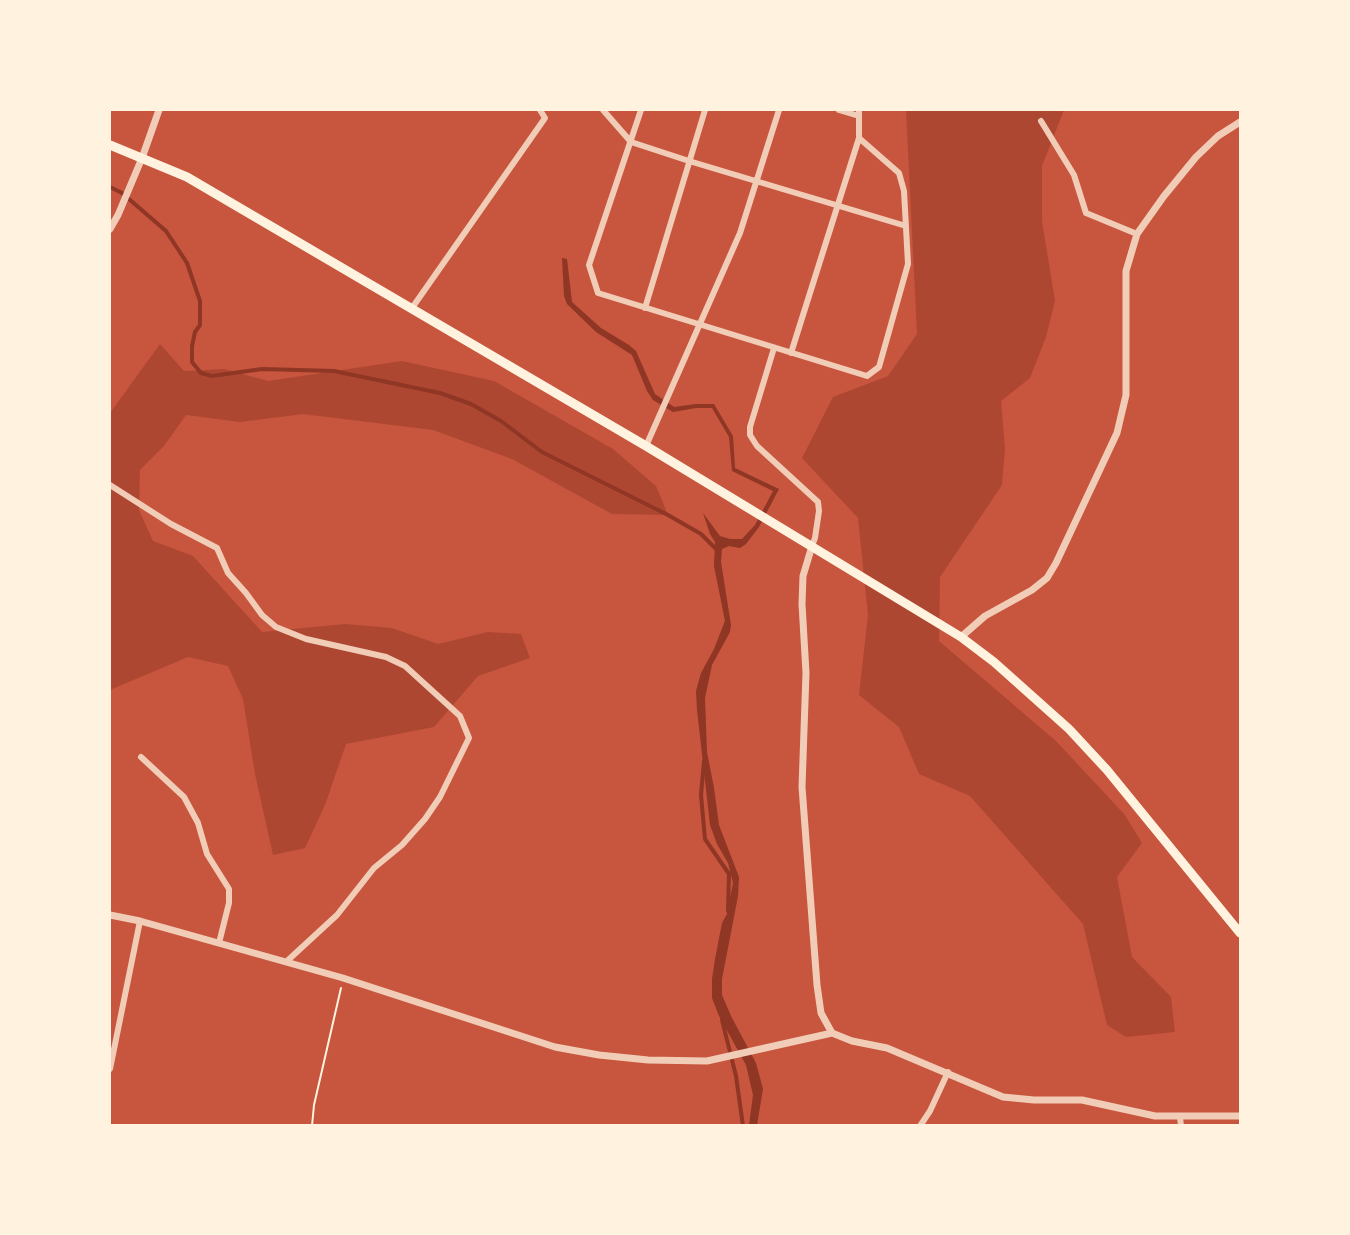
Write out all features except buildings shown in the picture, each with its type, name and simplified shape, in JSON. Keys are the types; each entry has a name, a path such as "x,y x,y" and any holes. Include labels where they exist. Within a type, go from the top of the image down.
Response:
{"main road":[{"path":"110,145 186,177 646,446 961,637 1002,668 1069,729 1113,777 1240,933"}],"street":[{"path":"110,229 142,158 159,110"},
{"path":"412,308 546,118 540,110"},
{"path":"603,110 631,142 906,226"},
{"path":"641,110 589,265 598,293 867,376 879,367 908,264 904,191 898,173 859,138"},
{"path":"645,308 705,110"},
{"path":"646,446 740,233 779,110"},
{"path":"791,353 859,138 859,113 839,110"},
{"path":"1041,122 1074,175 1086,213 1137,234"},
{"path":"961,637 985,616 1032,590 1047,578 1056,563 1117,433 1126,395 1126,271 1137,234 1196,157 1218,136 1240,122"},
{"path":"774,348 750,427 750,435 757,446 818,502 816,538 803,576 802,603 806,673 802,787 817,985 821,1013 832,1033"},
{"path":"110,485 171,524 217,548 228,573 246,592 262,615 276,627 306,639 386,657 405,666 460,716 469,738 440,797 425,819 402,845 374,868 337,915 286,962"},
{"path":"141,757 184,797 198,823 207,854 229,889 229,903 219,943"},
{"path":"110,915 140,921 343,978 555,1047 598,1055 648,1060 707,1061 832,1033 852,1041 887,1048 1003,1097 1034,1100 1082,1100 1155,1116 1240,1116"},
{"path":"110,1069 140,921"},
{"path":"920,1125 930,1111 948,1072"},
{"path":"1180,1117 1181,1125"}],"path":[{"path":"312,1125 314,1105 343,978"}],"shaded area":[{"path":"906,110 1064,110 1042,166 1042,221 1055,301 1046,337 1030,378 1001,401 1005,449 1002,485 940,577 939,641 1056,741 1125,815 1142,843 1117,877 1132,957 1171,997 1175,1032 1126,1037 1107,1025 1083,924 970,796 919,774 899,727 859,695 868,615 858,518 802,458 833,397 888,376 917,334"},
{"path":"562,258 567,259 572,302 601,328 636,351 655,394 674,407 714,404 733,436 735,468 779,489 759,527 746,544 740,548 729,546 722,549 721,562 731,625 730,632 712,665 705,698 707,752 719,825 739,877 738,896 722,979 722,995 756,1063 763,1089 757,1125 749,1125 753,1095 746,1065 719,1016 712,998 715,959 733,883 728,863 717,844 710,825 696,691 701,673 725,621 714,566 715,542 703,513 720,536 742,539 755,525 773,491 732,471 729,437 712,408 673,412 653,400 632,355 596,332 567,304 564,296"},
{"path":"160,344 184,371 224,369 268,381 402,361 494,381 613,449 656,486 668,515 612,514 512,459 433,430 303,414 240,422 186,415 164,446 140,470 139,510 153,541 193,556 262,632 345,624 392,628 438,644 488,632 521,634 530,658 478,676 434,727 346,744 325,805 305,848 273,855 255,774 243,699 228,666 188,657 110,690 110,413"}],"waterway":[{"path":"110,187 122,193 166,231 187,263 200,301 200,325 195,332 192,362 201,373 212,376 262,369 334,371 440,393 471,404 501,421 542,452 668,515 701,534 718,551"},
{"path":"704,761 701,795 705,839 729,874 728,911"},
{"path":"722,1020 736,1076 743,1126"}]}
